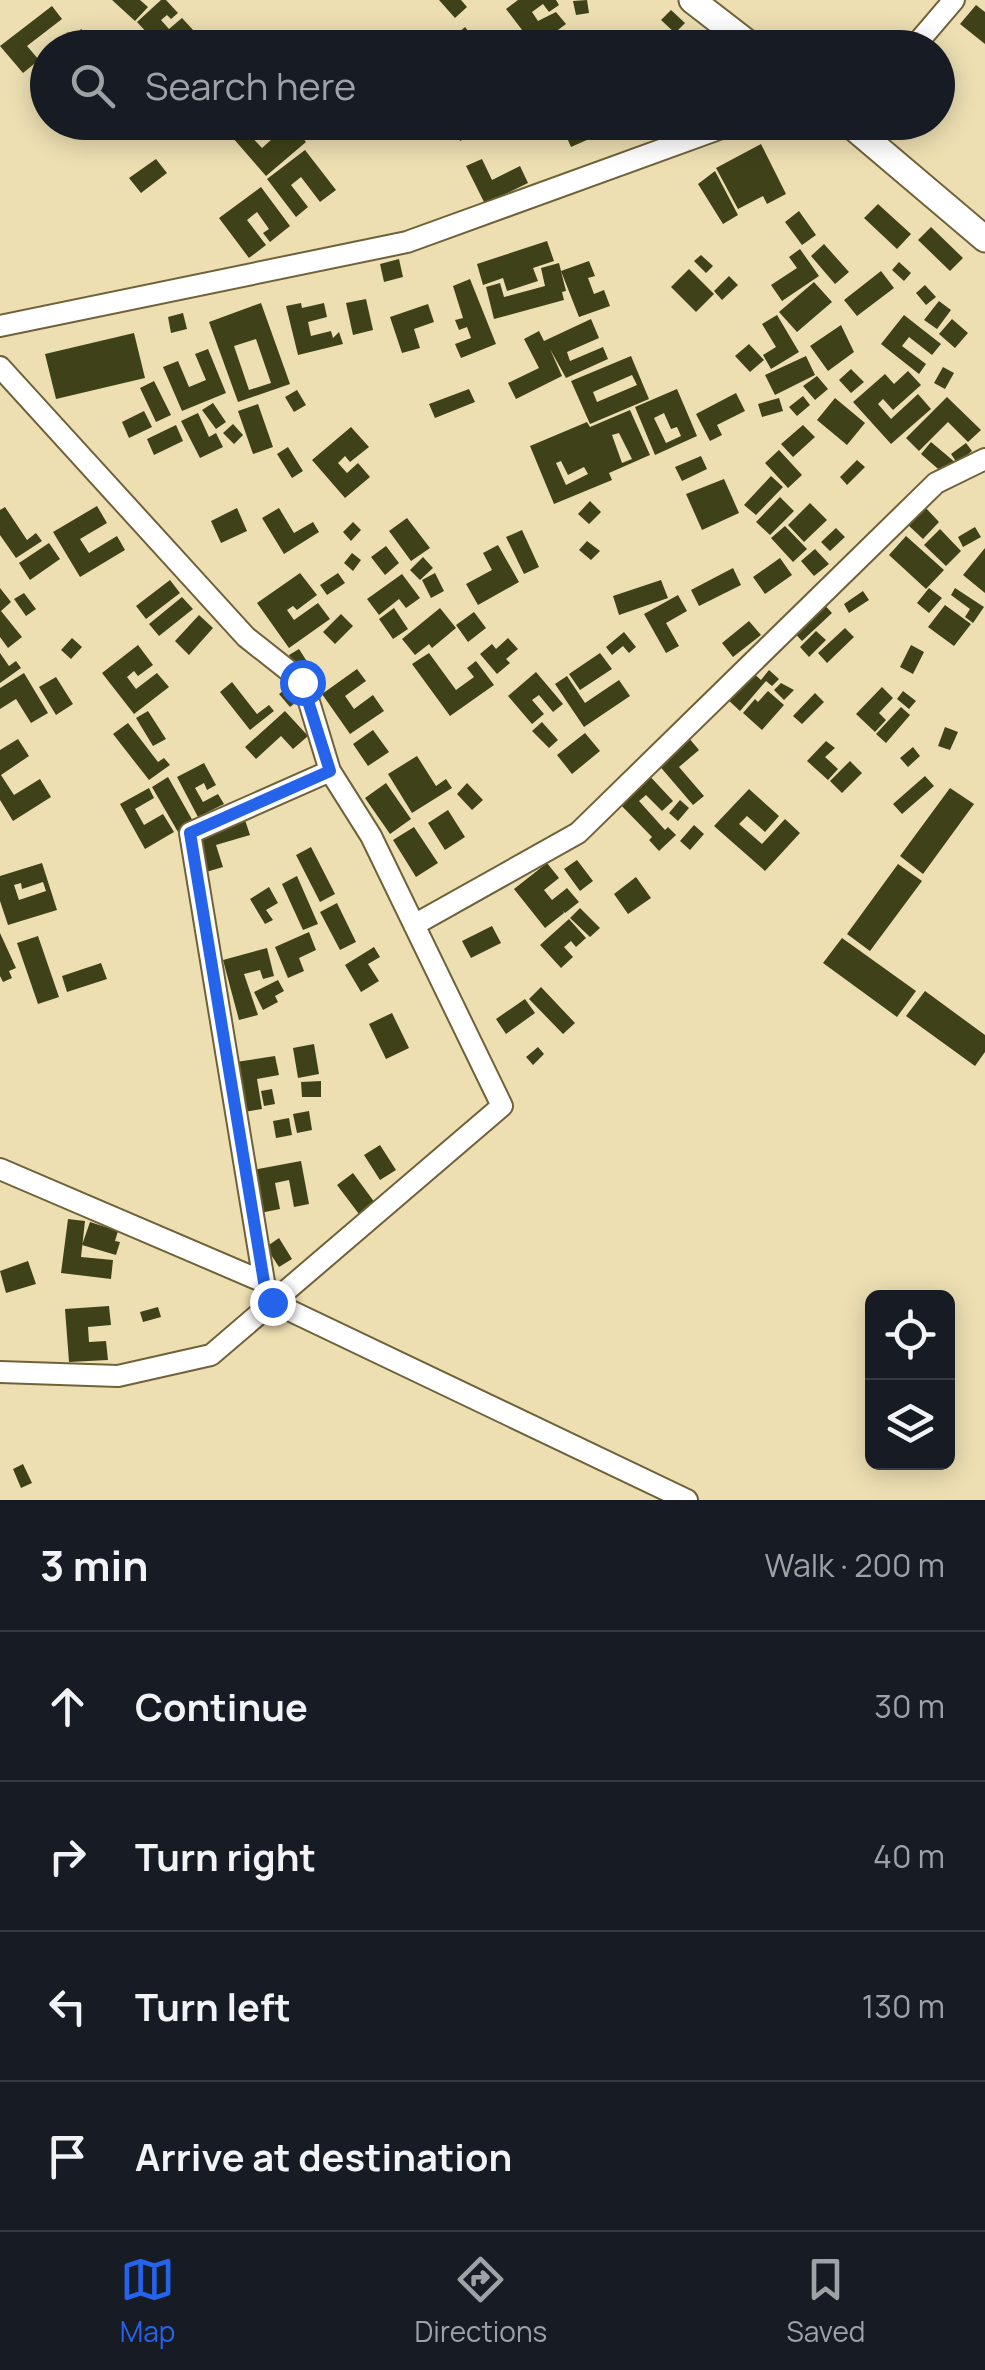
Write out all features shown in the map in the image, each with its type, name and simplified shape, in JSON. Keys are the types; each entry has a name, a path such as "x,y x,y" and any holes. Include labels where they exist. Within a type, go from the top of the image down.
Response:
{"street":[{"path":"692,0 731,30"},
{"path":"928,30 954,0"},
{"path":"0,326 408,242 688,140"},
{"path":"868,140 985,239"},
{"path":"0,366 246,638 302,682 330,771 371,836 502,1106 268,1292 211,1355 118,1376 0,1372"},
{"path":"414,925 578,833 936,484 985,459"},
{"path":"268,1292 190,833 330,771"},
{"path":"0,1169 268,1292 687,1500"}],"building":[{"path":"112,0 140,0 148,7 135,21"},
{"path":"161,0 166,0 178,13 161,20 169,29 182,18 193,30 144,30 137,22"},
{"path":"439,0 461,0 467,7 455,18"},
{"path":"518,0 556,0 559,5 549,12 543,4 532,12 538,21 556,12 566,24 558,30 522,30 506,9"},
{"path":"587,0 589,13 576,15 573,1"},
{"path":"976,5 985,12 985,44 960,24"},
{"path":"52,6 62,19 48,30 30,30 30,67 23,73 0,46"},
{"path":"671,10 685,23 672,30 661,20"},
{"path":"235,140 254,140 262,148 271,140 304,140 306,142 266,176"},
{"path":"568,140 587,140 571,147"},
{"path":"761,144 786,194 767,204 763,196 738,209 716,168"},
{"path":"305,150 336,190 320,202 301,177 291,185 308,207 296,217 267,179"},
{"path":"156,159 167,173 141,193 129,178"},
{"path":"482,159 492,180 520,166 528,183 485,204 466,166"},
{"path":"715,171 738,215 723,224 698,184"},
{"path":"261,187 290,226 270,242 263,233 269,229 257,212 247,220 266,245 249,258 219,218"},
{"path":"878,204 911,234 897,249 864,218"},
{"path":"799,211 816,235 802,245 785,222"},
{"path":"931,227 963,258 950,271 918,240"},
{"path":"547,241 554,261 533,268 538,281 507,291 503,278 483,285 477,264"},
{"path":"824,244 849,272 835,284 811,256"},
{"path":"800,249 819,276 782,301 771,285 797,268 789,257"},
{"path":"701,255 713,266 706,273 694,261"},
{"path":"399,259 403,277 384,282 380,264"},
{"path":"589,261 595,276 588,278 594,294 604,290 610,306 579,317 561,271"},
{"path":"899,262 911,273 904,281 892,270"},
{"path":"559,263 566,291 562,292 564,300 494,319 486,287 500,283 504,297 545,286 541,268"},
{"path":"689,269 714,294 696,312 671,287"},
{"path":"881,271 894,288 857,316 844,300"},
{"path":"729,276 738,285 722,300 714,291"},
{"path":"470,279 496,344 461,358 455,344 471,338 467,327 459,330 455,320 463,318 453,286"},
{"path":"814,282 832,302 797,332 779,312"},
{"path":"925,285 936,297 926,305 916,293"},
{"path":"366,299 373,330 353,335 346,303"},
{"path":"939,301 951,310 937,329 924,320"},
{"path":"261,303 290,384 238,402 209,322","holes":["256,339 271,383 249,390 234,346"]},
{"path":"301,303 302,308 324,303 327,317 308,322 311,336 331,331 333,338 339,332 343,344 298,355 286,306"},
{"path":"428,304 434,322 414,329 420,348 402,353 390,317"},
{"path":"183,313 187,329 171,333 168,317"},
{"path":"777,315 799,352 771,369 763,355 776,347 762,324"},
{"path":"904,315 941,344 932,355 909,337 902,346 926,364 919,374 881,344"},
{"path":"591,319 599,338 567,352 570,361 603,347 608,359 566,378 550,349 562,376 516,399 508,383 539,368 524,339 539,331 544,341"},
{"path":"952,319 968,333 955,348 939,334"},
{"path":"841,325 854,352 828,371 810,346"},
{"path":"134,333 145,378 56,399 45,354"},
{"path":"749,344 764,360 750,372 735,356"},
{"path":"208,349 226,393 182,411 163,367 178,361 189,387 206,380 195,354"},
{"path":"631,356 649,399 590,424 571,381","holes":["632,375 637,385 597,402 593,392"]},
{"path":"806,356 815,375 775,395 765,375"},
{"path":"943,367 954,373 945,389 934,383"},
{"path":"851,369 864,382 851,393 839,380"},
{"path":"908,371 921,385 893,410 883,399 878,404 891,419 918,394 931,409 891,444 853,402 885,374 894,384"},
{"path":"817,376 828,389 815,400 803,386"},
{"path":"154,381 171,415 156,422 140,388"},
{"path":"469,389 475,402 435,418 429,404"},
{"path":"677,389 697,436 655,455 635,407","holes":["664,413 671,429 677,427 681,436 666,443 654,418"]},
{"path":"297,390 306,405 294,412 285,397"},
{"path":"736,393 745,411 717,425 722,435 710,441 696,414"},
{"path":"803,396 810,405 797,416 789,407"},
{"path":"947,397 981,430 968,442 948,422 919,451 906,438"},
{"path":"779,398 783,411 762,417 758,404"},
{"path":"835,398 865,423 847,445 817,420"},
{"path":"213,403 226,422 216,429 202,410"},
{"path":"258,404 273,447 253,454 238,411"},
{"path":"630,410 650,455 609,473 612,480 554,504 530,446 587,422 590,427","holes":["619,433 632,459 622,463 612,435","561,461 568,475 584,467 588,474 566,485 556,463"]},
{"path":"144,411 152,427 129,438 122,422"},
{"path":"198,413 209,437 216,433 223,447 200,458 181,421"},
{"path":"233,424 243,435 234,444 223,433"},
{"path":"176,425 183,441 154,455 147,439"},
{"path":"803,425 815,437 793,457 781,444"},
{"path":"351,427 369,447 350,462 345,456 338,463 347,473 358,463 370,477 345,498 312,460"},
{"path":"931,442 956,463 945,475 921,454"},
{"path":"966,443 972,451 957,463 951,454"},
{"path":"288,447 303,471 292,478 277,454"},
{"path":"779,450 802,475 788,488 765,463"},
{"path":"701,456 707,469 682,481 675,467"},
{"path":"857,460 865,467 847,485 840,477"},
{"path":"771,476 783,487 756,515 744,505"},
{"path":"724,479 739,513 702,530 686,494"},
{"path":"780,497 794,511 770,535 756,522"},
{"path":"590,501 601,512 589,524 578,514"},
{"path":"810,503 827,520 804,542 788,525"},
{"path":"97,506 107,523 80,539 89,553 117,536 125,550 80,577 53,532"},
{"path":"924,506 939,522 923,539 907,524"},
{"path":"5,507 27,540 36,533 42,541 16,558 0,535 0,510"},
{"path":"237,508 247,531 221,543 211,521"},
{"path":"279,508 294,533 313,522 319,532 284,554 262,518"},
{"path":"407,518 430,548 411,561 389,531"},
{"path":"353,522 361,530 351,541 343,532"},
{"path":"785,526 807,549 793,562 771,538"},
{"path":"975,527 981,537 963,547 958,537"},
{"path":"836,528 845,537 830,551 821,542"},
{"path":"940,529 961,551 946,566 924,545"},
{"path":"522,530 539,567 524,574 506,537"},
{"path":"906,536 944,570 926,589 889,555"},
{"path":"587,541 600,551 591,560 579,550"},
{"path":"49,543 60,559 30,580 19,563"},
{"path":"498,545 519,582 478,605 466,584 492,570 483,553"},
{"path":"386,546 399,563 385,575 371,557"},
{"path":"985,548 985,593 963,575"},
{"path":"815,549 829,564 814,576 801,561"},
{"path":"352,553 361,560 353,571 344,563"},
{"path":"423,557 433,568 420,580 410,570"},
{"path":"780,558 792,575 765,594 753,577"},
{"path":"733,568 741,585 699,606 691,590"},
{"path":"300,573 317,595 297,610 293,606 287,610 294,620 318,603 330,619 289,648 257,603"},
{"path":"338,573 345,583 327,595 320,585"},
{"path":"435,573 444,591 431,598 422,580"},
{"path":"402,574 420,598 406,608 399,599 379,615 367,599"},
{"path":"170,580 180,593 146,619 136,606"},
{"path":"661,580 668,598 619,615 613,596"},
{"path":"0,588 11,602 1,611 22,637 8,648 0,637"},
{"path":"929,588 942,598 929,613 917,603"},
{"path":"955,588 984,607 973,623 965,617 970,609 951,595"},
{"path":"863,591 869,600 849,613 844,604"},
{"path":"24,593 36,609 26,616 14,599"},
{"path":"678,595 687,611 666,623 679,646 666,653 644,614"},
{"path":"182,597 193,609 159,636 149,624"},
{"path":"820,600 832,613 802,641 790,628"},
{"path":"945,605 971,624 954,646 928,627"},
{"path":"394,608 408,629 393,639 379,619"},
{"path":"440,608 456,628 432,648 429,644 415,655 402,639"},
{"path":"474,612 486,628 468,642 456,625"},
{"path":"341,614 353,626 335,644 323,632"},
{"path":"199,615 213,628 189,655 175,641"},
{"path":"749,621 761,635 733,657 722,643"},
{"path":"845,628 854,637 827,663 818,653"},
{"path":"816,631 826,640 809,657 800,647"},
{"path":"624,632 636,647 629,653 623,646 612,655 606,647"},
{"path":"72,638 82,647 71,659 61,650"},
{"path":"508,638 518,649 497,674 480,654 492,644 496,649"},
{"path":"138,645 153,665 138,676 134,671 127,677 136,689 157,673 169,687 134,714 102,673"},
{"path":"911,645 924,652 913,674 900,667"},
{"path":"299,649 315,674 305,680 289,655"},
{"path":"0,653 9,666 16,661 21,668 0,683"},
{"path":"429,653 456,690 474,677 467,668 476,661 494,685 450,716 412,664"},
{"path":"600,653 612,669 580,690 569,674"},
{"path":"357,669 366,681 345,696 354,709 373,695 384,711 350,734 322,694"},
{"path":"750,670 761,680 769,670 779,679 772,686 766,681 740,711 725,697"},
{"path":"536,672 563,704 553,712 539,695 532,700 544,714 532,724 508,696"},
{"path":"24,673 48,713 31,723 16,699 0,709 0,688"},
{"path":"567,676 585,703 619,680 630,696 584,727 555,684"},
{"path":"56,677 73,704 56,715 39,687"},
{"path":"232,682 257,714 269,705 274,711 250,730 220,692"},
{"path":"781,683 794,690 784,700 774,690"},
{"path":"288,687 300,699 290,707 279,694"},
{"path":"882,687 893,698 879,713 886,720 875,732 856,714"},
{"path":"768,691 784,705 762,730 743,713"},
{"path":"903,691 916,701 909,709 897,699"},
{"path":"815,693 824,702 802,724 793,716"},
{"path":"901,707 910,715 886,743 876,734"},
{"path":"148,711 166,739 153,746 136,718"},
{"path":"285,711 308,736 293,749 281,736 256,759 245,747"},
{"path":"542,722 558,740 549,748 532,731"},
{"path":"128,723 158,762 164,758 170,765 149,780 113,734"},
{"path":"945,727 958,732 950,750 938,746"},
{"path":"373,730 389,752 368,766 353,744"},
{"path":"585,733 600,751 572,774 557,755"},
{"path":"688,737 699,750 679,767 704,796 693,805 657,763"},
{"path":"18,739 29,756 1,775 14,795 40,779 51,797 13,821 0,800 0,750"},
{"path":"826,741 835,748 825,757 838,769 828,780 807,761"},
{"path":"913,747 920,756 908,767 900,758"},
{"path":"417,756 436,786 446,779 452,788 412,813 388,774"},
{"path":"850,761 862,773 842,793 830,781"},
{"path":"204,763 216,785 207,790 204,783 195,788 203,802 218,794 224,804 198,817 177,777"},
{"path":"645,771 673,801 662,811 646,795 639,801 665,830 668,827 676,835 659,851 649,840 652,837 615,799"},
{"path":"925,776 934,786 902,814 893,804"},
{"path":"168,777 194,823 178,832 152,787"},
{"path":"386,783 411,819 390,834 365,798"},
{"path":"467,783 483,800 472,810 457,794"},
{"path":"149,788 154,798 135,809 144,825 163,814 174,832 145,849 120,804"},
{"path":"950,788 974,804 923,874 900,856"},
{"path":"749,789 779,816 765,832 747,816 739,824 762,844 785,819 800,833 765,871 714,826"},
{"path":"680,800 689,808 678,821 669,813"},
{"path":"448,810 465,837 445,850 428,823"},
{"path":"245,820 250,835 216,845 223,867 206,872 195,835"},
{"path":"694,825 704,834 690,850 680,841"},
{"path":"414,827 438,863 416,877 393,840"},
{"path":"311,847 335,894 320,902 296,855"},
{"path":"577,860 593,881 580,891 564,869"},
{"path":"42,863 57,910 8,925 0,901 0,876","holes":["43,882 46,891 19,900 14,885 21,883 22,889"]},
{"path":"547,863 559,878 544,890 552,900 567,888 579,902 545,928 514,889"},
{"path":"898,864 922,881 870,951 847,934"},
{"path":"297,876 318,924 303,930 282,884"},
{"path":"636,877 651,898 628,914 614,894"},
{"path":"269,887 278,903 266,910 273,920 265,924 250,899"},
{"path":"337,903 356,942 340,950 320,912"},
{"path":"580,908 600,928 590,937 570,918"},
{"path":"569,919 586,938 576,947 571,941 564,947 573,957 561,968 540,945"},
{"path":"492,926 501,943 471,958 462,941"},
{"path":"309,932 316,950 299,958 304,971 288,978 275,947"},
{"path":"0,933 16,968 9,971 12,978 3,982 0,976"},
{"path":"38,936 59,997 38,1004 17,943"},
{"path":"842,938 916,991 897,1017 823,963"},
{"path":"374,947 380,957 368,964 379,981 361,992 345,965"},
{"path":"267,948 274,976 263,979 260,970 244,974 258,1015 239,1020 223,960"},
{"path":"101,963 107,979 67,992 62,976"},
{"path":"278,980 284,991 275,996 278,1002 263,1010 254,992"},
{"path":"541,987 575,1023 563,1034 529,999"},
{"path":"925,991 985,1035 985,1052 975,1066 906,1016"},
{"path":"525,999 535,1013 506,1034 496,1019"},
{"path":"392,1013 409,1048 386,1059 369,1024"},
{"path":"314,1044 319,1074 298,1078 293,1048"},
{"path":"538,1047 544,1054 533,1065 526,1057"},
{"path":"275,1056 279,1075 257,1079 262,1109 244,1112 236,1062"},
{"path":"321,1081 321,1097 302,1097 301,1082"},
{"path":"272,1089 275,1104 264,1106 261,1091"},
{"path":"309,1111 312,1130 297,1133 293,1114"},
{"path":"289,1118 292,1135 276,1138 273,1121"},
{"path":"380,1145 396,1170 380,1180 364,1155"},
{"path":"301,1161 309,1204 294,1207 289,1180 275,1183 280,1209 260,1213 252,1170"},
{"path":"353,1173 378,1207 362,1218 337,1185"},
{"path":"68,1219 85,1221 81,1257 113,1260 111,1279 61,1273"},
{"path":"90,1222 118,1231 116,1255 82,1245"},
{"path":"279,1238 292,1259 279,1267 266,1247"},
{"path":"28,1261 36,1284 6,1293 0,1271"},
{"path":"109,1306 111,1325 88,1327 89,1342 106,1341 108,1360 69,1362 65,1309"},
{"path":"158,1307 161,1317 143,1322 140,1312"},
{"path":"23,1464 32,1483 21,1488 13,1469"}],"route":[{"path":"272,1302 264,1282 190,833 330,771 302,682"}]}
